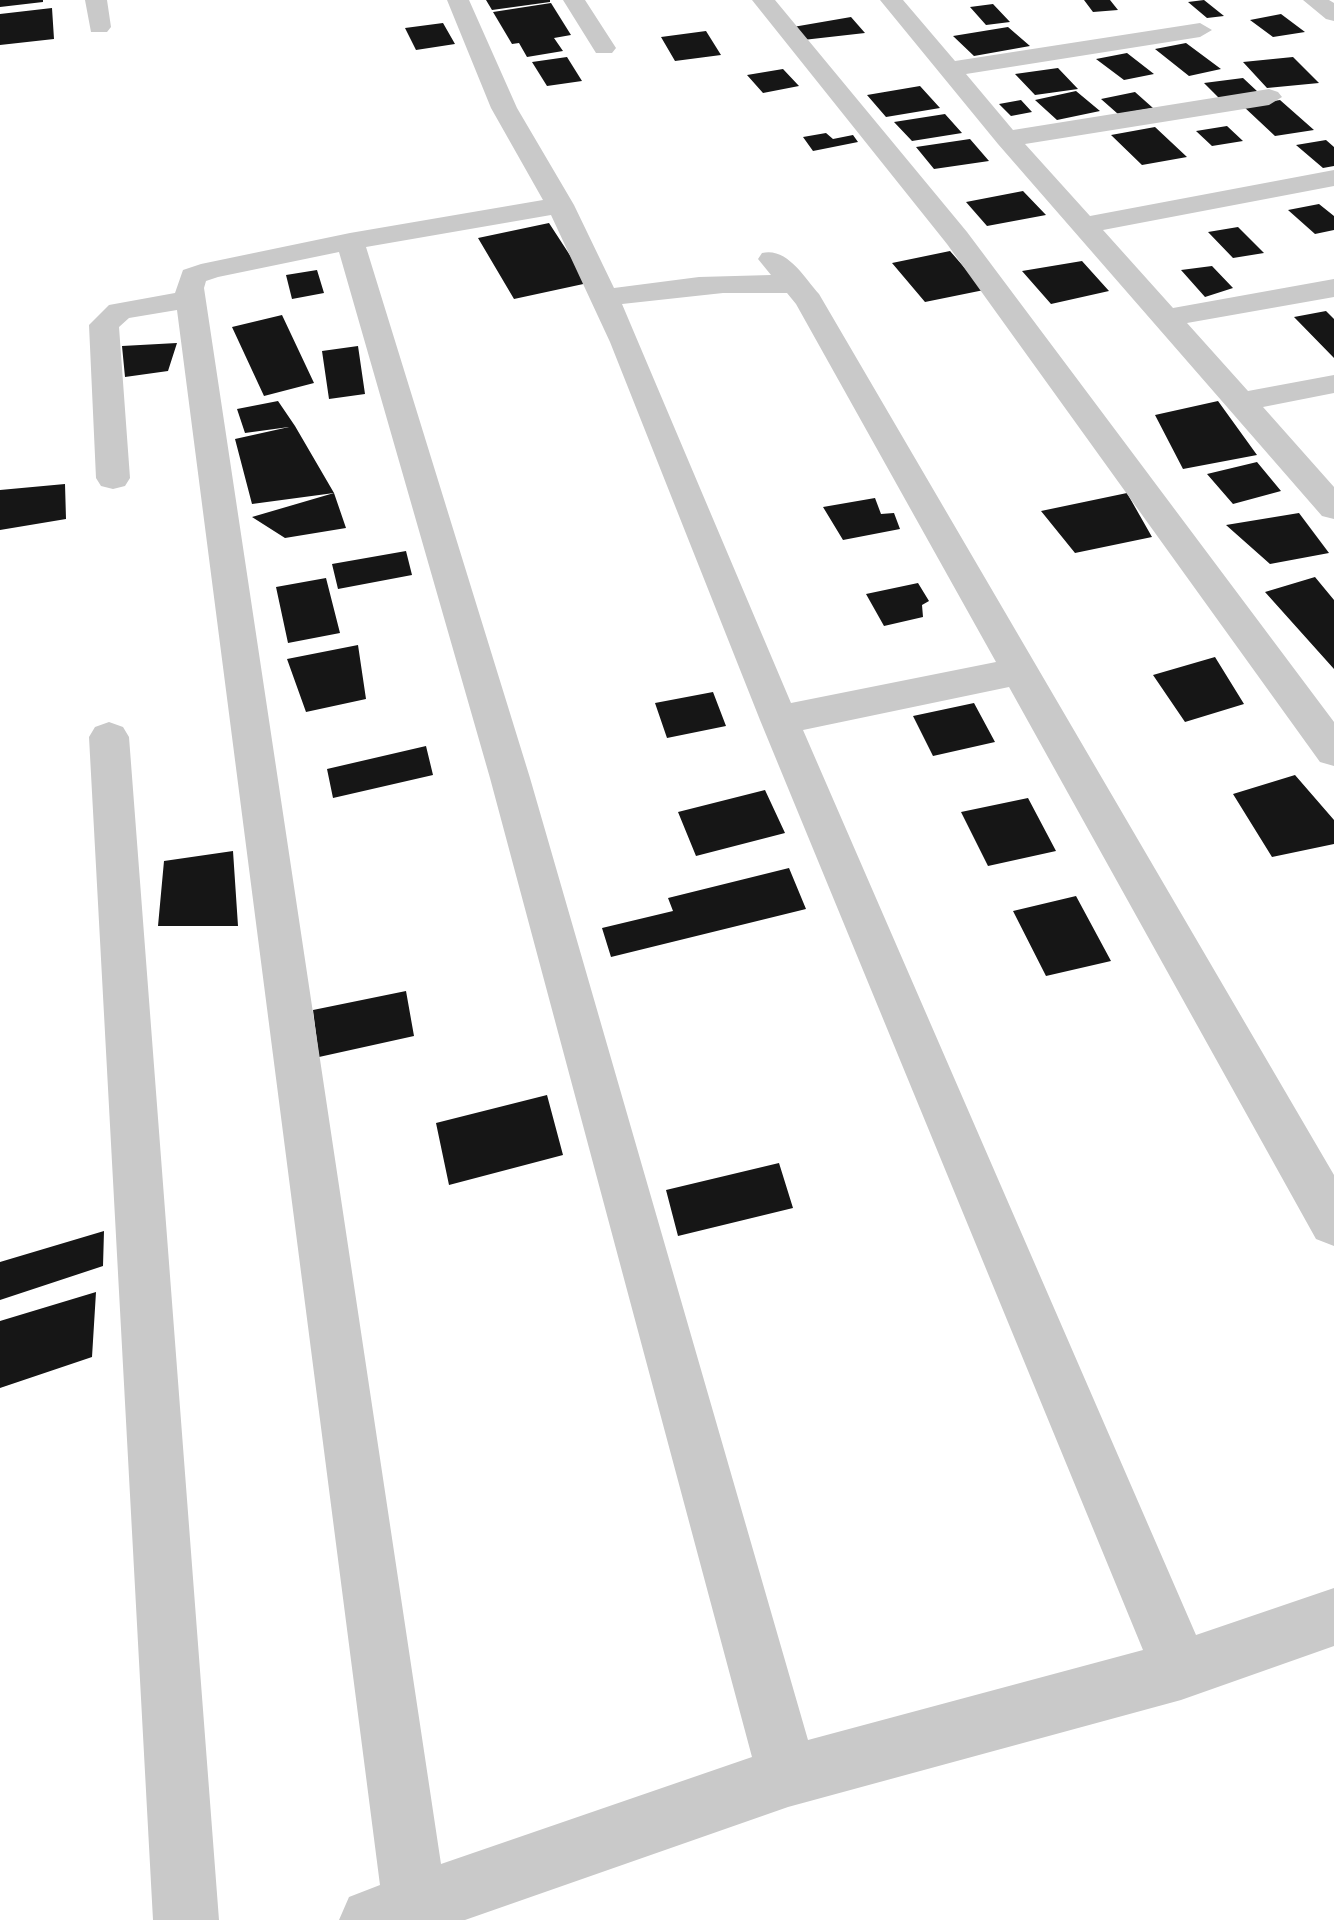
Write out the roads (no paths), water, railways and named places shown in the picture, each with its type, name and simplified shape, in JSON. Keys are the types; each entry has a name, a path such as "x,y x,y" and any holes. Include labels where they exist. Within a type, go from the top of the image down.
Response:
{"street":[{"path":"96,0 99,27"},
{"path":"458,0 504,108 560,205 604,298 1181,1670"},
{"path":"574,0 604,48"},
{"path":"763,0 957,238 1297,696 1334,751"},
{"path":"1314,0 1334,14"},
{"path":"897,1 1007,139 1334,508"},
{"path":"950,69 1200,30"},
{"path":"1007,139 1269,97"},
{"path":"1085,225 1334,178"},
{"path":"560,205 350,241 193,276 189,288 394,1912 788,1776 1181,1670 1334,1617"},
{"path":"350,241 510,778 788,1776"},
{"path":"604,298 670,287 745,282 784,272 809,300 1334,1222"},
{"path":"1166,318 1334,288"},
{"path":"113,478 104,325 120,311 190,299"},
{"path":"1240,402 1334,384"},
{"path":"779,720 1021,671"},
{"path":"1297,696 1334,688"},
{"path":"109,737 186,1920"}]}
